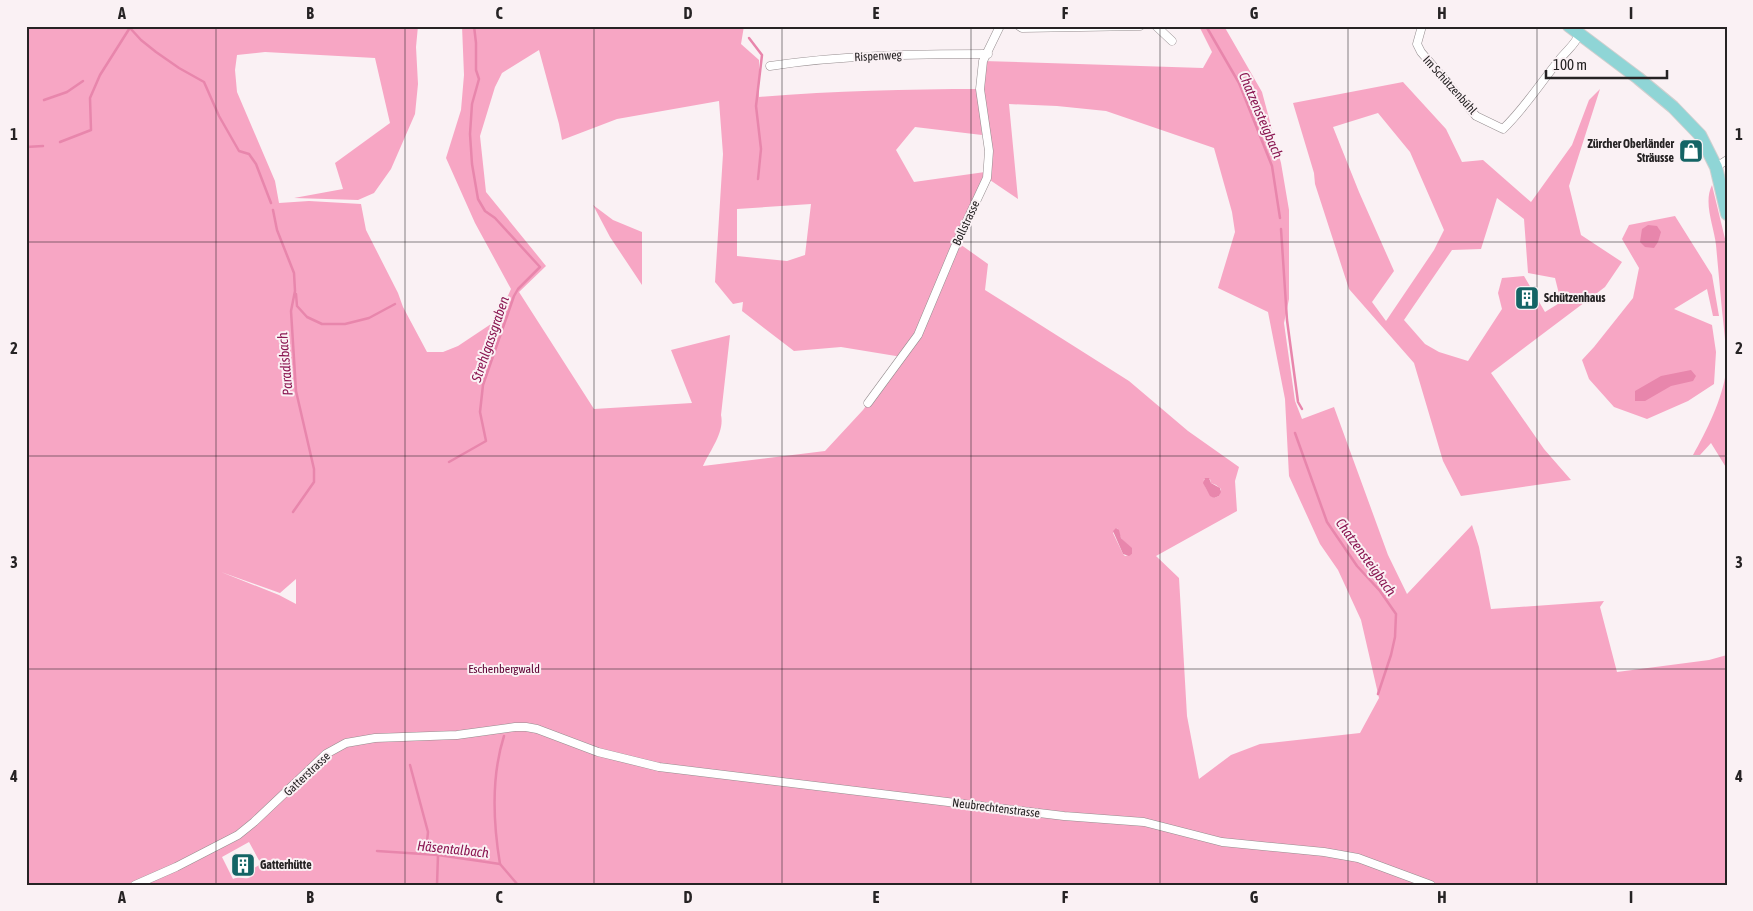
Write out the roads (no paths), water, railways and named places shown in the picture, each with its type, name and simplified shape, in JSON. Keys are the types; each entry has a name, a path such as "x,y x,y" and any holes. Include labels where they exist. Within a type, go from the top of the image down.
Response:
{"main road":[{"path":"1574,30 1638,78 1680,114 1700,135 1709,150 1721,164 1727,214"}],"street":[{"name":"Bollstrasse","path":"868,403 915,339 956,242 987,178 989,152 980,89 983,61 1000,26"},
{"path":"1019,26 1022,28 1140,26"},
{"path":"1156,26 1172,41"},
{"name":"Im Schützenbühl","path":"1422,26 1417,44 1421,52 1476,116 1503,129 1518,114 1562,56 1577,40 1574,30"},
{"name":"Rispenweg","path":"770,66 897,54 988,54"},
{"name":"Gatterstrasse","path":"135,885 176,867 243,831 326,754 346,743 375,738 451,735 520,727 537,729 560,738"},
{"name":"Neubrechtenstrasse","path":"560,738 610,756 664,768 1064,816 1136,821 1222,842 1348,856 1368,861 1431,885"}],"waterway":[{"path":"60,142 91,130 90,98 100,75 131,26"},
{"name":"Strehlgassgraben","path":"449,462 486,441 480,412 483,385 514,296 518,289 540,267 495,218 485,211 478,199 472,164 470,134 472,104 479,79 476,70 474,26"},
{"name":"Chatzensteigbach","path":"1206,26 1239,83 1272,166 1280,218"},
{"name":"Paradisbach","path":"130,28 156,52 204,82 219,116 239,151 249,154 256,164 271,203"},
{"path":"749,38 762,55 756,106 761,149 758,179"},
{"path":"44,100 67,92 83,81"},
{"path":"26,147 43,146"},
{"name":"Paradisbach","path":"273,210 277,230 294,273 295,291 291,311 296,391 314,469 314,482 293,512"},
{"name":"Chatzensteigbach","path":"1281,229 1287,320 1298,402 1302,409"},
{"path":"296,294 297,306 307,317 322,324 345,324 369,318 395,304"},
{"name":"Chatzensteigbach","path":"1295,433 1327,522 1357,566 1380,591 1396,614 1395,637 1391,655 1378,694"},
{"path":"500,864 494,800 497,767 504,736"},
{"path":"410,765 428,832 427,842 438,855 437,885"},
{"name":"Häsentalbach","path":"377,851 438,855 500,864 518,885"}],"place":[{"name":"Zürcher Oberländer Sträusse","path":"1691,151"},
{"name":"Schützenhaus","path":"1527,298"},
{"name":"Gatterhütte","path":"243,865"}],"park label":[{"name":"Eschenbergwald","path":"504,669"}]}
